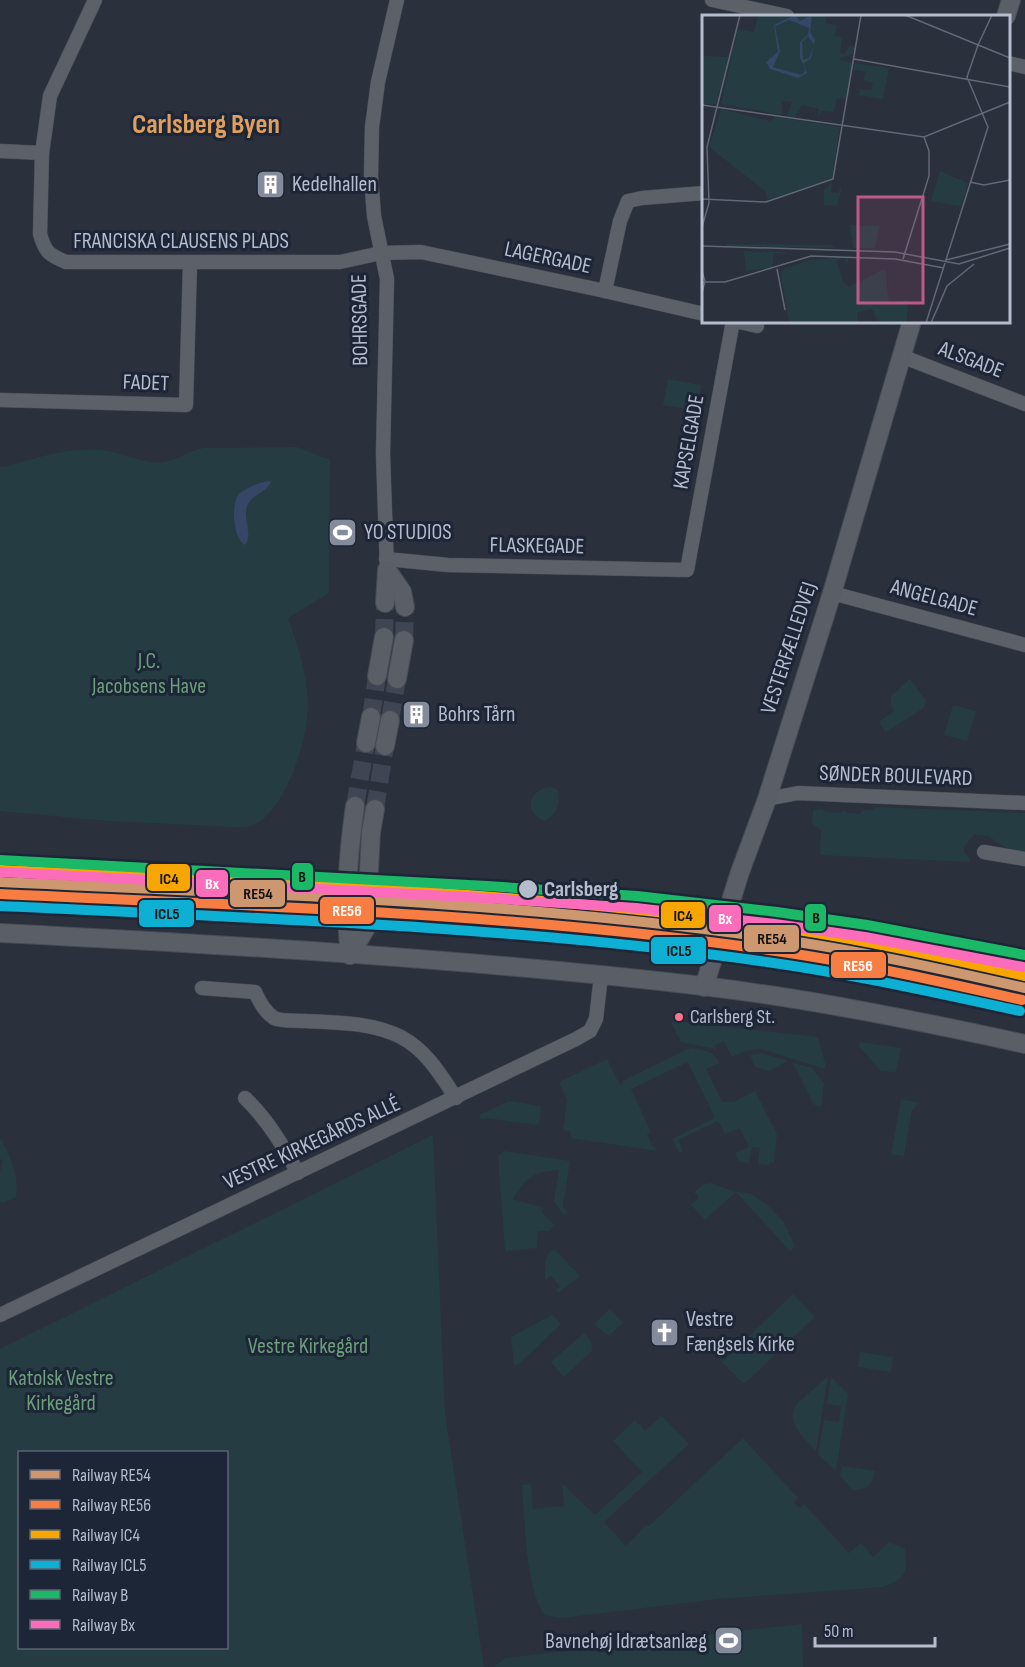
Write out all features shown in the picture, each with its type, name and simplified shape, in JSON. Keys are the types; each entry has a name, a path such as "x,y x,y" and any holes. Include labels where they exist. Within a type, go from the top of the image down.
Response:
{"street":[{"path":"0,151 42,153 50,96 94,0"},
{"name":"BOHRSGADE","path":"385,603 387,564 383,454 387,279 374,216 370,176 372,127 378,82 397,0"},
{"path":"712,0 752,4 784,15"},
{"path":"1006,15 1011,0"},
{"path":"1010,63 1025,67"},
{"name":"FRANCISKA CLAUSENS PLADS","path":"42,153 40,234 44,246 52,257 66,262 190,264 340,262 381,253"},
{"name":"LAGERGADE","path":"381,253 421,252 605,291 620,221 628,201 702,193"},
{"name":"FADET","path":"0,400 186,405 190,264"},
{"path":"605,291 702,314"},
{"name":"KAPSELGADE","path":"687,570 734,322"},
{"path":"738,322 756,326"},
{"name":"VESTERFÆLLEDVEJ","path":"705,987 740,872 767,799 832,593 912,322"},
{"name":"ALSGADE","path":"901,356 1025,404"},
{"path":"387,564 402,592 405,607"},
{"name":"FLASKEGADE","path":"387,564 687,570"},
{"name":"ANGELGADE","path":"832,593 1025,645"},
{"path":"377,676 384,637"},
{"path":"397,679 404,640"},
{"path":"366,743 371,717"},
{"path":"385,746 390,720"},
{"name":"SØNDER BOULEVARD","path":"767,799 798,794 1025,803"},
{"path":"350,955 347,927 351,831 355,806"},
{"path":"350,955 366,928 371,832 375,809"},
{"path":"984,852 1025,859"},
{"path":"0,933 350,955 705,987 842,1007 1025,1044"},
{"name":"VESTRE KIRKEGÅRDS ALLÉ","path":"0,1315 456,1098 590,1031 596,1019 601,976"},
{"path":"202,988 255,992 264,1009 276,1019 363,1024 383,1029 402,1038 433,1063 456,1098"},
{"path":"245,1098 261,1114 298,1173"}],"green space":[{"path":"668,379 701,385 697,411 663,405"},
{"name":"J.C. Jacobsens Have","path":"297,447 330,460 329,593 288,618 304,670 308,703 300,753 276,805 265,817 246,827 109,821 0,811 0,467 76,450 108,451 158,463 203,448"},
{"path":"910,679 926,701 924,708 886,732 879,722 894,711 891,696"},
{"path":"953,705 976,711 967,741 944,735"},
{"path":"550,787 558,790 559,799 555,812 545,821 533,813 531,802 537,792"},
{"path":"875,807 1025,813 1025,856 1016,855 988,836 974,834 965,846 964,852 970,862 820,855 821,830 812,824 813,810 821,809 826,812 841,813 843,810 847,813 860,814 864,810 873,810"},
{"path":"671,1022 818,1037 825,1069 761,1049 747,1050 732,1057 724,1041 715,1045 716,1049 681,1042"},
{"path":"860,1042 901,1048 896,1072 881,1071 859,1046"},
{"path":"690,1048 708,1051 717,1059 719,1063 706,1069 722,1102 733,1102 755,1091 777,1134 774,1163 758,1164 760,1148 752,1147 749,1163 739,1161 735,1153 749,1147 740,1128 725,1134 718,1121 678,1140 683,1151 679,1153 672,1139 715,1118 688,1062 631,1089 651,1132 647,1134 657,1151 571,1138 570,1131 563,1130 567,1100 559,1082 607,1059 620,1085 623,1084 622,1081"},
{"path":"761,1053 788,1061 769,1071 755,1067 750,1055"},
{"path":"793,1063 812,1068 824,1083 821,1106 814,1105"},
{"path":"901,1099 919,1103 912,1110 904,1156 891,1154"},
{"path":"509,1101 541,1106 539,1125 486,1118 481,1120 479,1115"},
{"name":"Vestre Kirkegård","path":"433,1135 445,1414 484,1667 0,1667 0,1349"},
{"path":"0,1138 11,1159 17,1182 16,1197 3,1203 0,1202 0,1172 3,1161 0,1159"},
{"path":"504,1151 570,1161 563,1206 568,1213 564,1216 554,1201 559,1170 542,1172 531,1177 522,1185 513,1199 544,1208 541,1211 554,1225 549,1231 538,1231 537,1248 505,1251 498,1156"},
{"path":"711,1183 736,1192 705,1220 691,1205 699,1197 694,1192 704,1184"},
{"path":"736,1192 750,1193 766,1204 783,1221 795,1246 790,1251"},
{"path":"555,1250 580,1276 559,1292 555,1291 560,1286 551,1276 545,1280 547,1257 551,1251"},
{"path":"793,1294 815,1317 744,1384 722,1362"},
{"path":"610,1309 623,1323 610,1335 594,1324"},
{"path":"552,1315 561,1324 519,1364 514,1365 511,1337"},
{"path":"584,1333 591,1341 592,1351 564,1377 551,1362"},
{"path":"860,1352 893,1357 891,1372 858,1367"},
{"path":"828,1376 816,1451 797,1429 793,1416 798,1403"},
{"path":"831,1377 848,1394 836,1471 818,1454 824,1420 839,1422 841,1406 827,1404"},
{"path":"661,1416 689,1444 604,1522 626,1546 646,1525 648,1527 743,1438 798,1498 794,1503 800,1508 804,1504 849,1553 861,1543 873,1557 889,1542 905,1549 904,1574 897,1581 883,1587 717,1599 561,1618 545,1615 533,1588 525,1534 522,1485 531,1484 533,1509 564,1506 562,1483 595,1515 642,1472 613,1441 635,1420 645,1431"},
{"path":"842,1466 875,1471 871,1483 862,1489 853,1490 840,1476"},
{"name":"Bavnehøj Idrætsanlæg","path":"802,1624 803,1667 494,1667 505,1658"}],"water":[{"path":"271,481 248,504 246,514 248,535 245,545 238,536 234,520 237,498 240,493 251,487"}],"tunnel":[{"path":"384,637 385,603"},
{"path":"404,640 405,607"},
{"path":"371,717 377,676"},
{"path":"390,720 397,679"},
{"path":"355,806 366,743"},
{"path":"375,809 385,746"}],"rail line":[{"name":"B","path":"0,860 637,896 867,925 1025,955"},
{"name":"IC4","path":"1,870 386,889 579,904 675,914 835,936 1025,976"},
{"name":"Bx","path":"0,872 636,908 865,937 1023,967"},
{"name":"RE54","path":"0,882 289,895 579,915 675,925 835,948 1025,988"},
{"name":"RE56","path":"0,894 289,907 577,927 673,937 833,960 1022,1000"},
{"name":"ICL5","path":"0,906 384,925 576,940 799,967 894,984 1020,1011"}],"place":[{"name":"Kedelhallen","path":"271,184"},
{"name":"YO STUDIOS","path":"343,532"},
{"name":"Bohrs Tårn","path":"417,714"},
{"name":"Carlsberg","path":"528,889"},
{"name":"Carlsberg St.","path":"679,1017"},
{"name":"Vestre Fængsels Kirke","path":"665,1332"},
{"name":"Bavnehøj Idrætsanlæg","path":"728,1641"}],"district":[{"name":"Carlsberg Byen","path":"206,124"}],"park label":[{"name":"Katolsk Vestre Kirkegård","path":"61,1390"}]}
